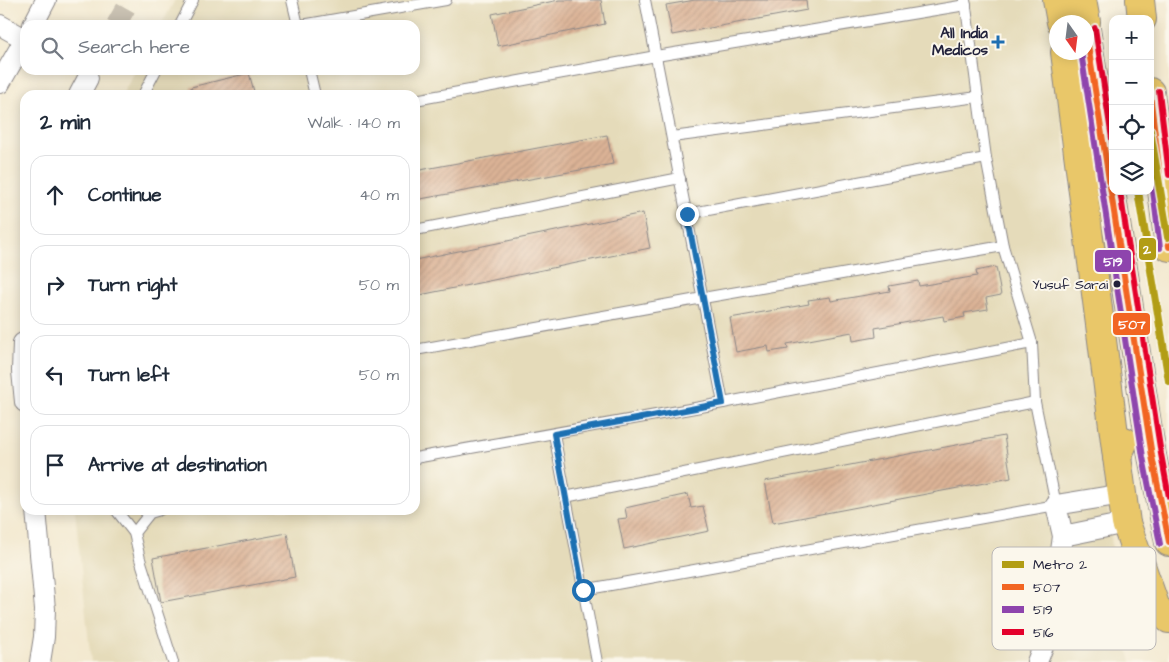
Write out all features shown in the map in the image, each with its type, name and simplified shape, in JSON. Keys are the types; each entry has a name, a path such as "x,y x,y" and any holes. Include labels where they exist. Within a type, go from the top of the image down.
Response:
{"highway":[{"path":"1057,0 1060,15"},
{"path":"1082,0 1085,15"},
{"path":"1140,0 1142,15"},
{"path":"1066,60 1126,522 1135,547"},
{"path":"1091,60 1152,456 1169,542"},
{"path":"1152,105 1169,247"},
{"path":"1117,457 1143,398"},
{"path":"1156,608 1169,619"}],"street":[{"path":"36,20 46,0"},
{"path":"0,25 20,36"},
{"path":"0,84 20,48"},
{"path":"1062,547 1063,536 1056,505 1123,494"},
{"path":"36,515 45,609 44,637 40,662"},
{"path":"1063,536 1126,522"},
{"path":"1037,662 1042,650"}],"lane":[{"path":"183,20 193,0"},
{"path":"292,0 298,20"},
{"path":"329,20 446,0"},
{"path":"645,0 723,403"},
{"path":"420,99 965,3 986,158 1003,246 1032,343 1035,402 1056,505 583,590"},
{"path":"146,90 153,75"},
{"path":"310,75 314,90"},
{"path":"672,137 978,97"},
{"path":"687,214 986,158"},
{"path":"420,229 680,178"},
{"path":"420,349 1003,246"},
{"path":"420,457 723,403 1032,343"},
{"path":"565,497 1035,402"},
{"path":"554,434 596,662"},
{"path":"120,515 134,533 173,662"},
{"path":"134,533 149,515"}],"shaded area":[{"path":"175,0 1048,0 1050,15 1049,60 1055,60 1112,547 992,547 992,650 1128,650 1131,662 91,662 76,515 420,515 420,90 125,90 133,75 420,75 420,20 164,20"}],"building":[{"path":"559,0 601,0 605,24 498,46 492,14"},
{"path":"695,0 806,0 807,10 672,35 666,5"},
{"path":"241,75 250,75 254,90 191,90 191,87"},
{"path":"607,135 613,164 420,199 420,170"},
{"path":"643,213 650,248 420,295 420,259"},
{"path":"996,267 1001,295 986,298 988,309 964,313 965,317 944,321 943,316 875,328 876,337 853,341 852,332 787,344 788,349 769,352 768,346 736,352 730,318 809,304 808,300 830,297 831,301 890,291 889,286 918,281 919,286 977,276 976,271"},
{"path":"1004,436 1011,478 773,523 765,481"},
{"path":"688,494 691,508 703,506 709,531 624,549 618,519 627,518 625,508"},
{"path":"287,533 295,577 161,602 153,558"}],"tunnel":[{"path":"119,20 130,0"}],"metro line":[{"name":"2","path":"1153,150 1168,237"},
{"name":"2","path":"1139,195 1169,381"}],"transit line":[{"name":"516","path":"1095,28 1109,119"},
{"name":"519","path":"1082,60 1143,457 1160,544"},
{"name":"507","path":"1090,60 1152,456 1169,542"},
{"name":"516","path":"1159,91 1169,175"},
{"name":"507","path":"1151,105 1169,247"},
{"name":"516","path":"1121,195 1169,497"},
{"name":"519","path":"1154,195 1160,248"}],"place":[{"name":"All India Medicos","path":"998,42"},
{"name":"Yusuf Sarai","path":"1117,284"}],"route":[{"path":"583,590 554,434 723,403 687,214"}]}
